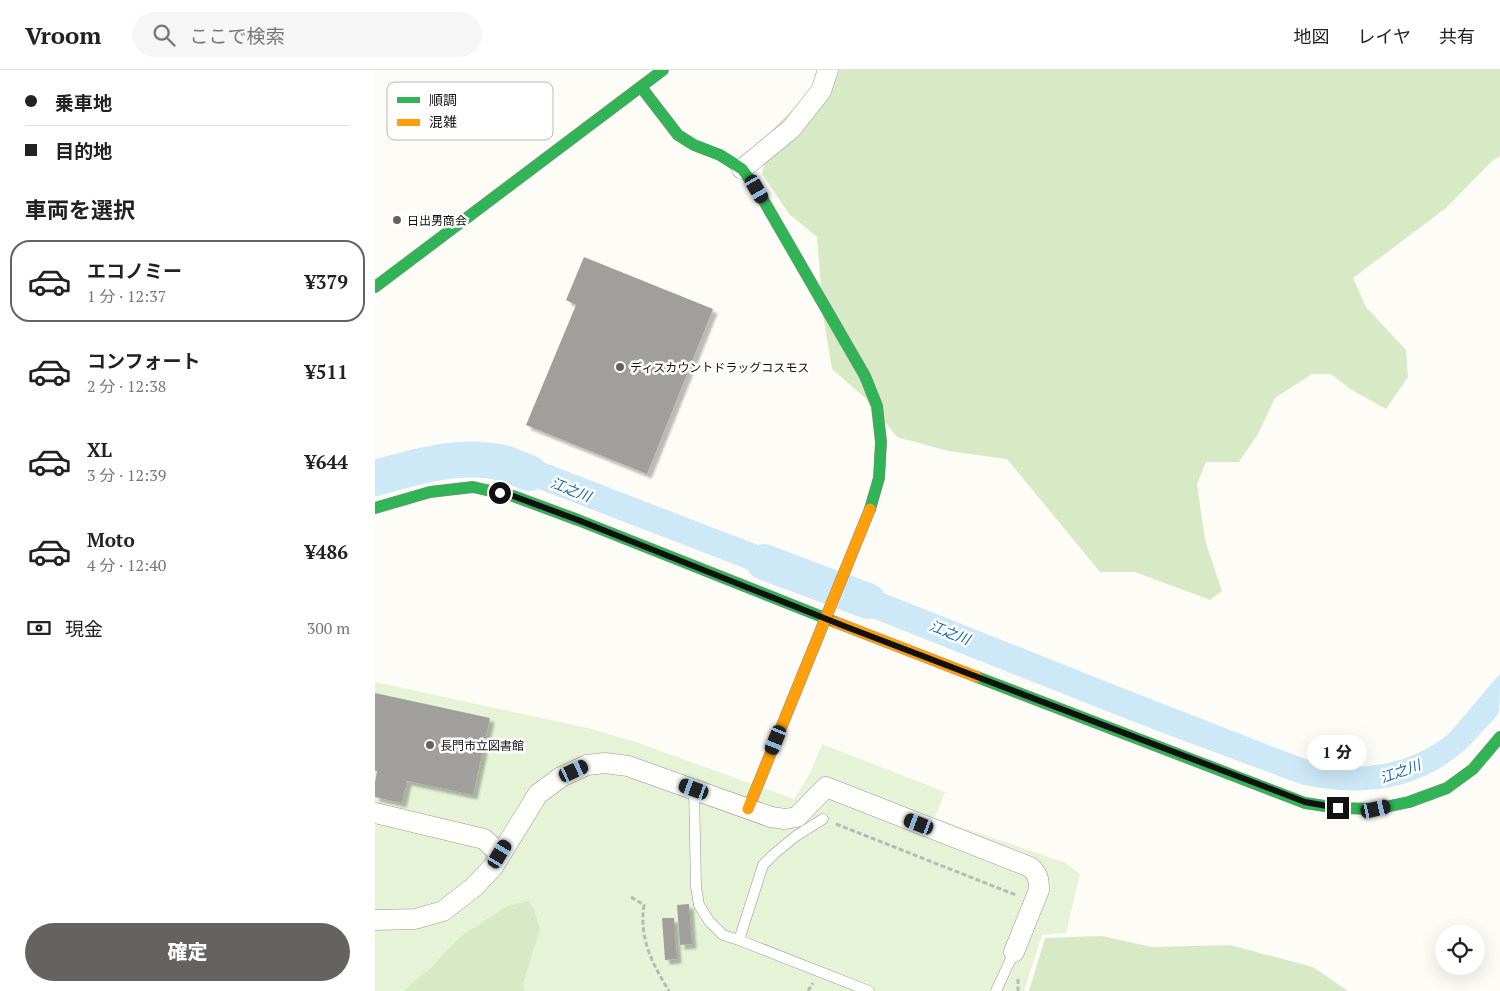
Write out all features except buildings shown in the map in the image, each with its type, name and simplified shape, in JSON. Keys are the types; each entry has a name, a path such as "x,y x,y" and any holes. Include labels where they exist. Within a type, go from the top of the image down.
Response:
{"street":[{"path":"375,287 663,70"},
{"path":"742,169 791,129 821,91 828,70"},
{"path":"641,87 678,135 693,145 720,155 742,169 757,189 865,376 877,406 881,442 879,478 873,501 748,809"},
{"path":"375,508 430,492 473,488 513,496 826,619 1313,804 1338,808 1376,809 1409,802 1447,788 1473,769 1500,737"},
{"path":"375,920 415,920 443,911 474,887 493,867 538,794 561,777 587,765 605,763 628,766 771,817 785,819 797,817 826,788 1030,867 1037,873 1039,890 1013,952"},
{"path":"375,813 484,839 500,854"}],"lane":[{"path":"694,789 696,887 699,905 709,922 723,935 869,991"},
{"path":"739,940 763,865 796,836 823,819"},
{"path":"996,991 1013,952"}],"path":[{"path":"823,819 1016,895"},
{"path":"631,897 645,905 643,915 644,932 648,953 669,991"}],"green space":[{"path":"830,70 1500,70 1500,156 1492,161 1446,208 1353,278 1366,307 1406,350 1408,377 1386,409 1350,389 1331,374 1312,374 1275,398 1258,434 1239,462 1206,462 1197,484 1205,540 1222,591 1210,600 1135,572 1100,572 1007,459 948,451 897,437 865,398 832,369 823,315 817,237 789,214 762,174 772,130 815,88"},
{"path":"375,682 588,728 636,742 794,799 810,773 822,744 945,792 935,818 1066,863 1080,874 1066,933 1042,935 1024,991 375,991"},
{"path":"529,901 540,929 523,984 525,991 404,991 430,969 461,936 507,906"},
{"path":"1102,936 1152,947 1230,945 1313,967 1348,991 1029,991 1045,938"}],"water":[{"path":"470,446 467,474 439,474 404,480 375,489 375,463 422,452"},
{"path":"482,448 522,454 815,567 804,591 509,478 481,474"},
{"path":"826,570 1125,689 1305,759 1324,764 1346,766 1377,765 1407,758 1421,752 1450,733 1500,674 1499,712 1463,751 1443,766 1422,777 1399,785 1351,791 1325,789 1300,784 1147,727 816,596"}],"waterway":[{"name":"江之川","path":"375,478 403,470 462,460 497,462 529,473"},
{"name":"江之川","path":"764,562 868,601"}],"traffic: fast":[{"path":"375,287 663,70"},
{"path":"641,87 678,135 694,145 720,155 742,169 757,189 865,376 877,406 881,442 879,478 870,509"},
{"path":"375,508 430,492 473,487 513,496 835,622"},
{"path":"977,677 1305,803 1338,808 1376,809 1409,802 1447,788 1473,769 1500,737"}],"traffic: slow":[{"path":"748,809 870,509"},
{"path":"835,622 977,677"}],"place":[{"name":"日出男商会","path":"397,220"},
{"name":"ディスカウントドラッグコスモス","path":"620,367"},
{"name":"長門市立図書館","path":"430,745"}],"route":[{"path":"500,493 578,520 844,626 1305,802 1338,808"}]}
